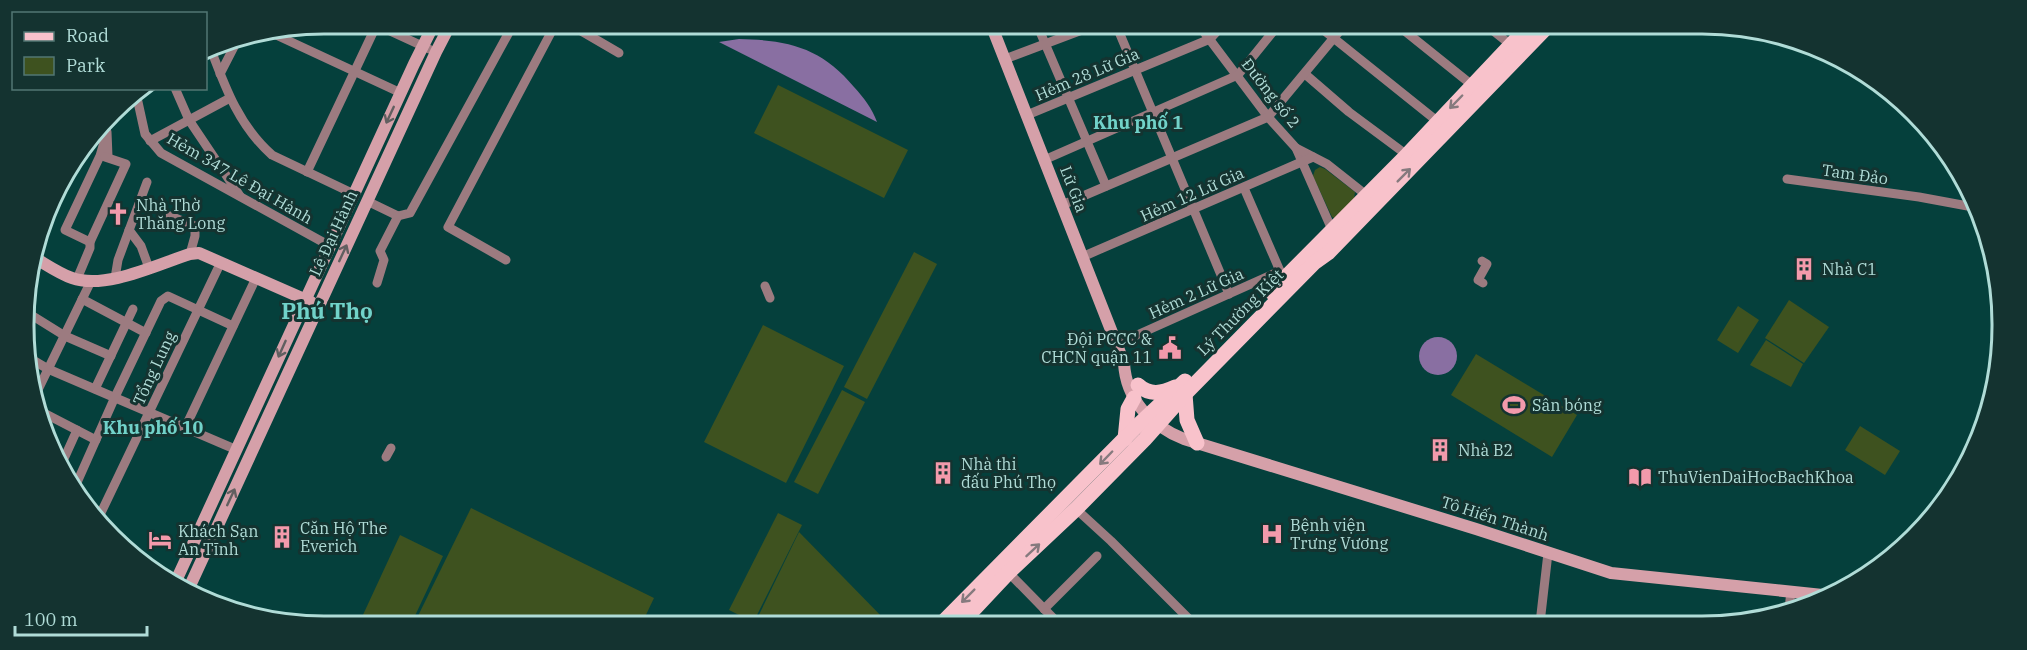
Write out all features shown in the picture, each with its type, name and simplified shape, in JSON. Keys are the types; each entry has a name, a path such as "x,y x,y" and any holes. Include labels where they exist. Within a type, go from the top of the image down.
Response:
{"main road":[{"name":"Lê Đại Hành","path":"179,576 429,34"},
{"name":"Lê Đại Hành","path":"191,583 267,421 317,305 444,34"},
{"name":"Lữ Gia","path":"995,34 1117,344 1124,363 1125,377 1144,407"},
{"name":"Lý Thường Kiệt","path":"1372,200 1407,155 1511,45 1518,34"},
{"name":"Lý Thường Kiệt","path":"950,616 1076,509 1144,407 1185,387 1314,263 1335,237 1540,34"},
{"path":"354,194 367,201"},
{"name":"Lý Thường Kiệt","path":"1185,387 1283,274 1335,237"},
{"path":"41,261 76,279 91,281 115,278 190,254 203,254 317,305"},
{"path":"1125,439 1128,409 1144,407 1149,392 1158,393 1185,387 1187,420 1197,443"},
{"name":"Lý Thường Kiệt","path":"967,616 1004,569 1125,439 1144,407"},
{"name":"Tô Hiến Thành","path":"1144,407 1174,435 1611,573 1812,594"}],"street":[{"path":"308,172 372,34"},
{"path":"398,34 435,51"},
{"path":"367,201 398,216 410,213 508,34"},
{"path":"506,260 448,228 550,34"},
{"path":"586,34 619,53"},
{"path":"1041,34 1106,186"},
{"path":"1005,59 1071,34"},
{"path":"1120,34 1229,294"},
{"name":"Đường số 2","path":"1206,34 1268,117 1296,148 1335,237"},
{"name":"Hẻm 28 Lữ Gia","path":"1027,115 1210,39 1215,34"},
{"path":"1044,160 1238,75 1271,34"},
{"path":"1329,34 1437,121"},
{"path":"1062,205 1268,117 1337,34"},
{"path":"1408,34 1472,85"},
{"path":"1497,34 1511,45"},
{"path":"282,38 401,93"},
{"path":"220,74 233,50"},
{"path":"214,57 230,98 244,124 261,146 272,155 354,194"},
{"path":"1305,74 1349,112 1407,155"},
{"path":"176,90 189,120 241,198"},
{"path":"150,141 230,98"},
{"name":"Hẻm 347 Lê Đại Hành","path":"138,103 145,134 160,153 330,246"},
{"path":"90,242 65,230 104,156 107,133"},
{"name":"Đường số 2","path":"1296,148 1327,165 1372,200"},
{"path":"76,279 90,248 90,242 126,164 104,156"},
{"name":"Hẻm 12 Lữ Gia","path":"1082,257 1313,157"},
{"name":"Tam Đảo","path":"1787,179 1967,206"},
{"path":"115,278 118,260 147,182"},
{"path":"1244,188 1283,274"},
{"path":"170,216 195,226 190,254"},
{"path":"377,283 384,260 380,251 398,216"},
{"path":"129,230 141,246 148,268"},
{"path":"1482,261 1487,264 1478,280 1483,283"},
{"name":"Tổng Lung","path":"102,511 221,262"},
{"name":"Hẻm 2 Lữ Gia","path":"1117,344 1229,294 1283,274"},
{"path":"185,428 256,278"},
{"path":"41,384 91,281"},
{"path":"765,286 770,298"},
{"path":"79,479 161,301 168,296 233,326"},
{"path":"82,299 146,333"},
{"path":"95,389 133,309"},
{"path":"34,317 65,336 111,356"},
{"path":"37,362 237,450"},
{"path":"49,416 96,440"},
{"path":"65,455 77,430"},
{"path":"386,458 391,448"},
{"path":"1076,509 1186,616"},
{"path":"1540,616 1548,553"},
{"path":"1044,609 1097,556"},
{"path":"1004,569 1051,616"},
{"path":"1790,602 1791,591"}],"green space":[{"path":"778,85 908,150 884,198 754,133"},
{"path":"1320,167 1355,192 1354,199 1335,218 1332,217 1313,176 1315,170"},
{"path":"914,252 937,264 867,399 844,387"},
{"path":"1789,300 1829,327 1804,363 1765,338"},
{"path":"1738,306 1759,320 1738,353 1717,340"},
{"path":"763,325 844,366 786,483 704,442"},
{"path":"1766,340 1803,364 1791,387 1750,365"},
{"path":"1476,354 1577,415 1552,457 1451,395"},
{"path":"842,390 865,402 818,494 794,482"},
{"path":"1860,426 1900,451 1885,475 1845,450"},
{"path":"471,508 654,598 645,616 418,616"},
{"path":"778,513 802,525 756,616 741,616 729,610"},
{"path":"799,532 881,616 758,616"},
{"path":"400,535 443,556 415,616 362,616"}],"shaded area":[{"path":"739,39 789,44 817,55 830,63 854,87 873,112 877,122 719,42"},
{"path":"1438,337 1452,342 1457,356 1452,370 1438,375 1424,370 1419,356 1424,342"}],"place":[{"name":"Nhà Thờ Thăng Long","path":"118,214"},
{"name":"Nhà C1","path":"1804,269"},
{"name":"Đội PCCC & CHCN quận 11","path":"1170,348"},
{"name":"Sân bóng","path":"1514,405"},
{"name":"Nhà B2","path":"1440,450"},
{"name":"Nhà thi đấu Phú Thọ","path":"943,473"},
{"name":"ThuVienDaiHocBachKhoa","path":"1640,477"},
{"name":"Bệnh viện Trưng Vương","path":"1272,534"},
{"name":"Căn Hộ The Everich","path":"282,537"},
{"name":"Khách Sạn An Tĩnh","path":"160,540"}],"district":[{"name":"Khu phố 1","path":"1138,122"},
{"name":"Phú Thọ","path":"327,310"},
{"name":"Khu phố 10","path":"153,427"}]}
